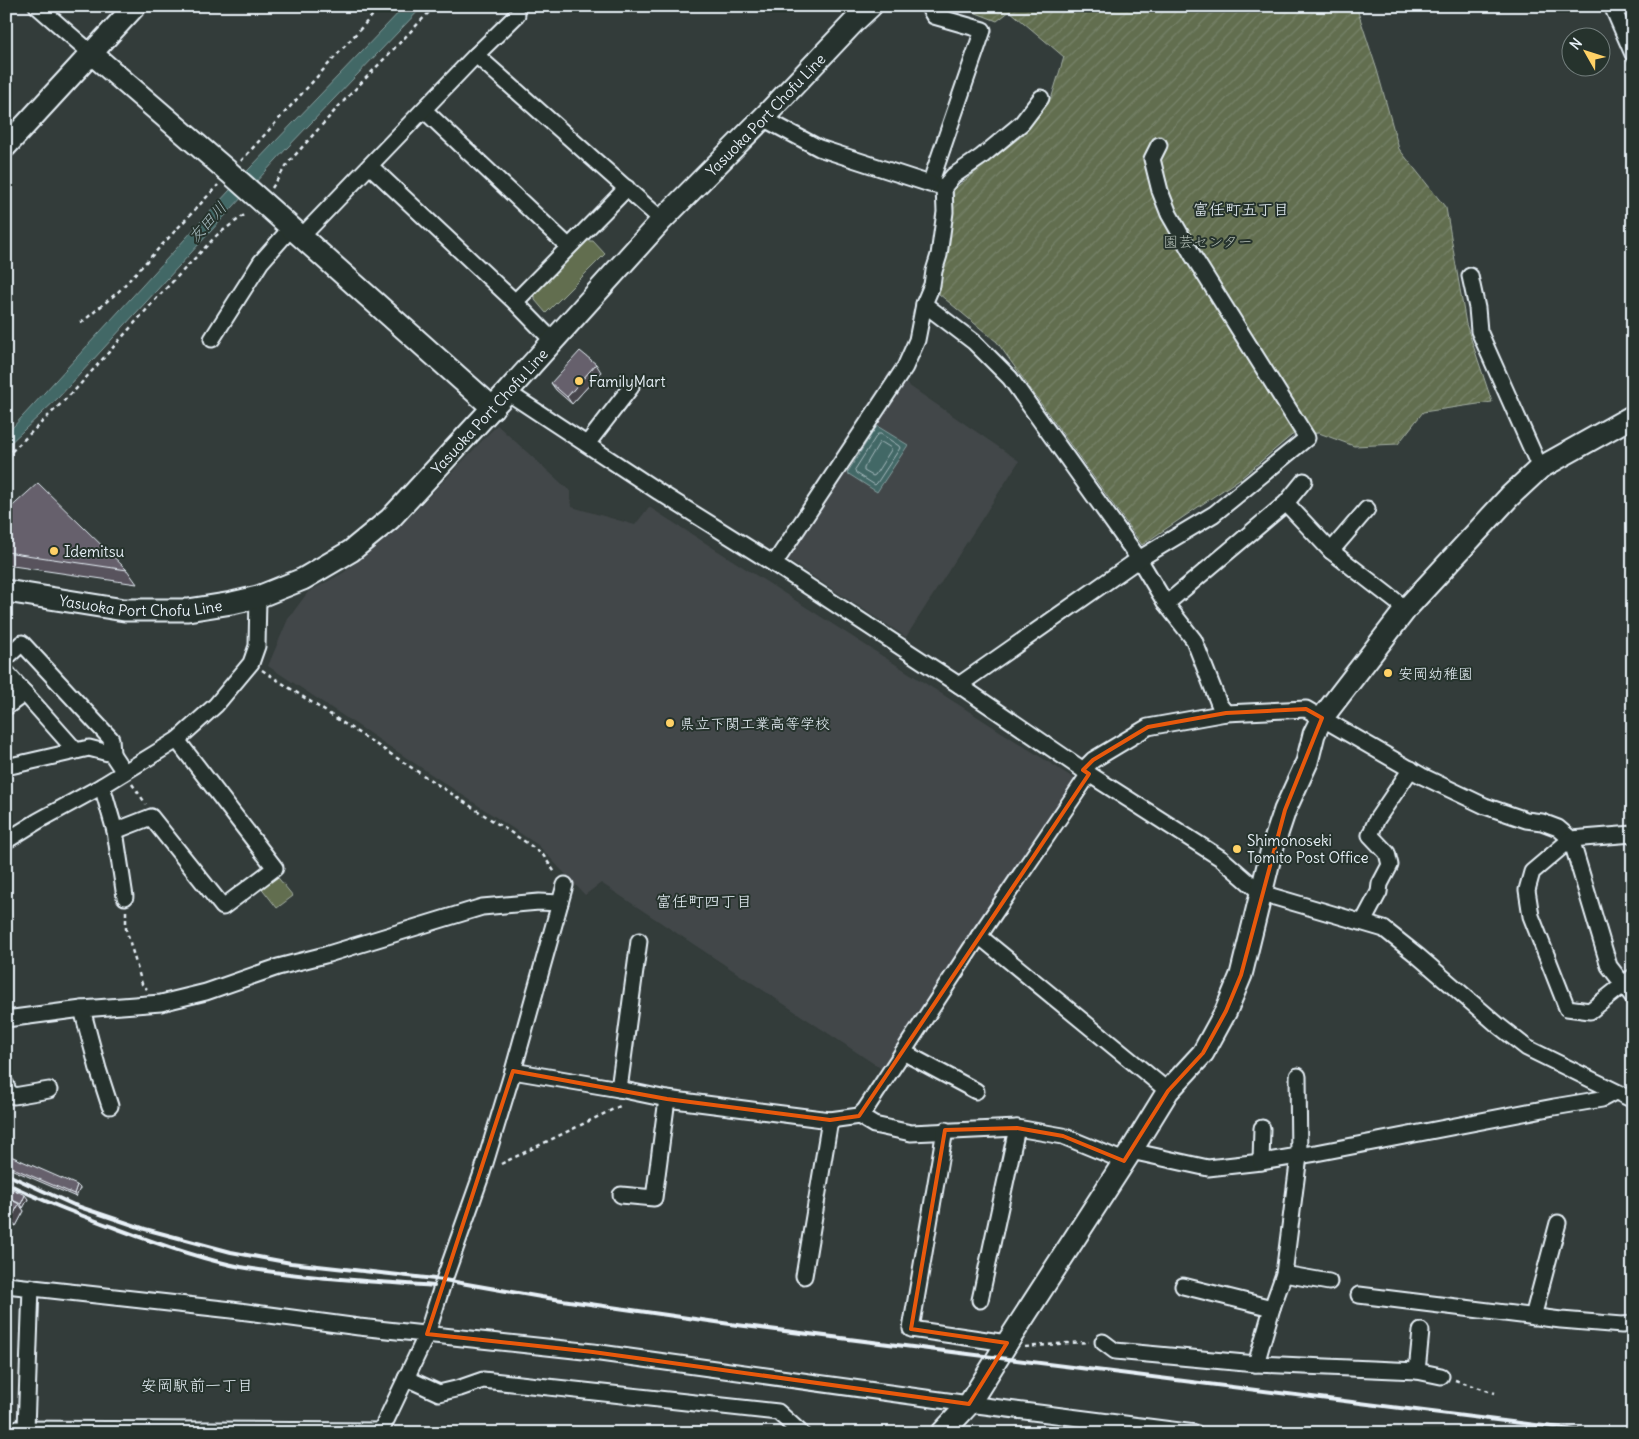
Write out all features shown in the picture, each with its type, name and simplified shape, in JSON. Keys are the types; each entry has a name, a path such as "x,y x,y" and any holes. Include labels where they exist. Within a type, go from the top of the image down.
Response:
{"street":[{"path":"38,6 230,173 492,408"},
{"path":"6,146 135,6"},
{"name":"Yasuoka Port Chofu Line","path":"6,591 124,610 188,610 258,597 303,579 351,551 390,519 662,220 871,6"},
{"path":"774,564 905,367 916,340 924,304 932,285 939,255 945,212 937,185 983,30 934,16 928,6"},
{"path":"1612,6 1633,54"},
{"path":"212,339 261,262 370,166 517,15"},
{"path":"476,55 662,220"},
{"path":"765,116 772,123 819,148 937,185 988,152 1022,123 1041,98"},
{"path":"424,110 568,246"},
{"path":"959,685 1139,559 1214,514 1307,438 1168,214 1152,159 1158,145"},
{"path":"370,166 515,302 553,341"},
{"path":"515,302 627,188"},
{"path":"1470,276 1477,308 1479,332 1540,468"},
{"path":"924,304 974,342 1010,378 1139,559 1166,604 1194,640 1219,704 1226,713"},
{"path":"587,444 631,387"},
{"path":"507,392 659,492 774,564 959,685 1086,772 1222,859 1261,893 1384,928 1527,1048 1633,1100"},
{"path":"942,1433 969,1404 1168,1091 1203,1053 1226,1011 1241,974 1272,849 1285,810 1306,762 1314,734 1322,718 1406,609 1510,496 1540,468 1633,416"},
{"path":"1166,604 1286,503 1304,482"},
{"path":"1286,503 1331,551 1406,609"},
{"path":"1331,551 1367,509"},
{"path":"6,841 177,740 216,705 251,663 257,646 258,597"},
{"path":"6,658 22,644 111,739 112,754 124,772"},
{"path":"6,672 76,751"},
{"path":"6,707 25,693"},
{"path":"513,1071 667,1099 830,1120 859,1116 904,1052 1093,760 1148,727 1226,713 1306,709 1411,769 1485,806 1526,820 1542,822 1558,828 1571,839 1609,966 1628,981 1633,997"},
{"path":"115,831 151,817 222,907 274,868 177,740"},
{"path":"6,767 89,748 112,754"},
{"path":"1363,922 1379,892 1380,884 1390,865 1387,853 1370,835 1377,819 1411,769"},
{"path":"102,786 115,831 126,897"},
{"path":"1628,981 1590,1011 1567,1008 1531,916 1527,890 1532,872 1571,839 1599,836 1631,839"},
{"path":"6,1429 380,1432 427,1334 482,1173 513,1071 565,885"},
{"path":"6,1020 82,1009 161,1003 206,992 278,967 325,955 482,907 539,902 560,903"},
{"path":"979,936 1168,1091"},
{"path":"619,1089 639,941"},
{"path":"82,1009 98,1070 110,1106"},
{"path":"904,1052 976,1091"},
{"path":"1256,1364 1284,1274 1299,1156 1298,1076"},
{"path":"6,1085 8,1091 14,1096 50,1090"},
{"path":"859,1116 874,1125 911,1133 1017,1128 1063,1136 1128,1156 1208,1168 1299,1156 1602,1099 1615,1092"},
{"path":"622,1195 654,1198 667,1099"},
{"path":"804,1276 806,1228 830,1120"},
{"path":"980,1300 1017,1128"},
{"path":"1261,1162 1262,1128"},
{"path":"944,1130 911,1329 1007,1343"},
{"path":"1532,1316 1558,1222"},
{"path":"1284,1274 1329,1282"},
{"path":"6,1285 593,1352 1195,1433"},
{"path":"1183,1286 1272,1308"},
{"path":"26,1429 30,1287"},
{"path":"1368,1293 1420,1296 1532,1316 1622,1325 1633,1324"},
{"path":"1417,1371 1421,1331"},
{"path":"1103,1342 1115,1351 1256,1364 1417,1371 1441,1376"},
{"path":"406,1378 439,1393 483,1380 778,1412 801,1433"}],"path":[{"path":"6,457 76,389 217,235 262,202 288,163 339,106 435,6"},
{"path":"251,663 527,843 543,856 565,885"},
{"path":"124,772 151,811 151,817"},
{"path":"126,897 126,929 142,984 161,1003"},
{"path":"482,1173 645,1094"},
{"path":"1007,1343 1025,1347 1103,1342"},
{"path":"1441,1376 1495,1393"}],"highlighted area":[{"path":"1306,709 1322,718 1285,810 1241,975 1226,1011 1203,1053 1168,1091 1124,1161 1063,1136 1017,1128 945,1130 911,1329 1007,1343 969,1404 593,1352 427,1334 513,1071 667,1099 830,1120 859,1116 1089,774 1083,770 1093,760 1148,727 1226,713 1272,710"}],"shaded area":[{"path":"889,372 1019,461 906,637 772,550"},
{"name":"県立下関工業高等学校","path":"497,425 570,491 572,507 635,525 649,507 1075,779 882,1069 601,883 585,895 538,845 268,666 288,619 308,592 343,573 397,530"}],"green space":[{"name":"園芸センター","path":"958,6 1356,6 1377,70 1399,149 1446,208 1466,324 1492,402 1423,412 1398,444 1354,446 1319,433 1292,435 1241,478 1142,545 997,342 939,294 954,189 1023,135 1052,96 1064,57 1010,11 997,21"},
{"path":"585,241 593,241 605,254 546,313 535,300 535,292"},
{"path":"275,874 293,896 277,908 260,886"}],"water":[{"name":"友田川","path":"405,6 423,6 287,148 59,397 6,447 6,434 251,167"},
{"path":"877,426 908,445 877,492 847,473"}],"building":[{"path":"580,351 596,364 567,397 551,383"},
{"name":"Idemitsu","path":"38,483 127,570 6,552 6,512"},
{"path":"6,1154 77,1185 74,1194 6,1165"},
{"path":"6,1186 25,1195 21,1204 6,1197"},
{"path":"6,1197 19,1204 11,1219 6,1217"}],"railway":[{"path":"6,1174 74,1205 145,1229 231,1252 291,1263 444,1280 541,1297 737,1325 1600,1433"},
{"path":"6,1183 33,1196 133,1235 179,1251 226,1264 313,1277 434,1286"}],"place":[{"name":"FamilyMart","path":"579,381"},
{"name":"Idemitsu","path":"54,551"},
{"name":"安岡幼稚園","path":"1388,673"},
{"name":"県立下関工業高等学校","path":"670,723"},
{"name":"Shimonoseki Tomito Post Office","path":"1237,849"}],"district":[{"name":"富任町五丁目","path":"1241,209"},
{"name":"富任町四丁目","path":"704,901"},
{"name":"安岡駅前一丁目","path":"197,1385"}]}
